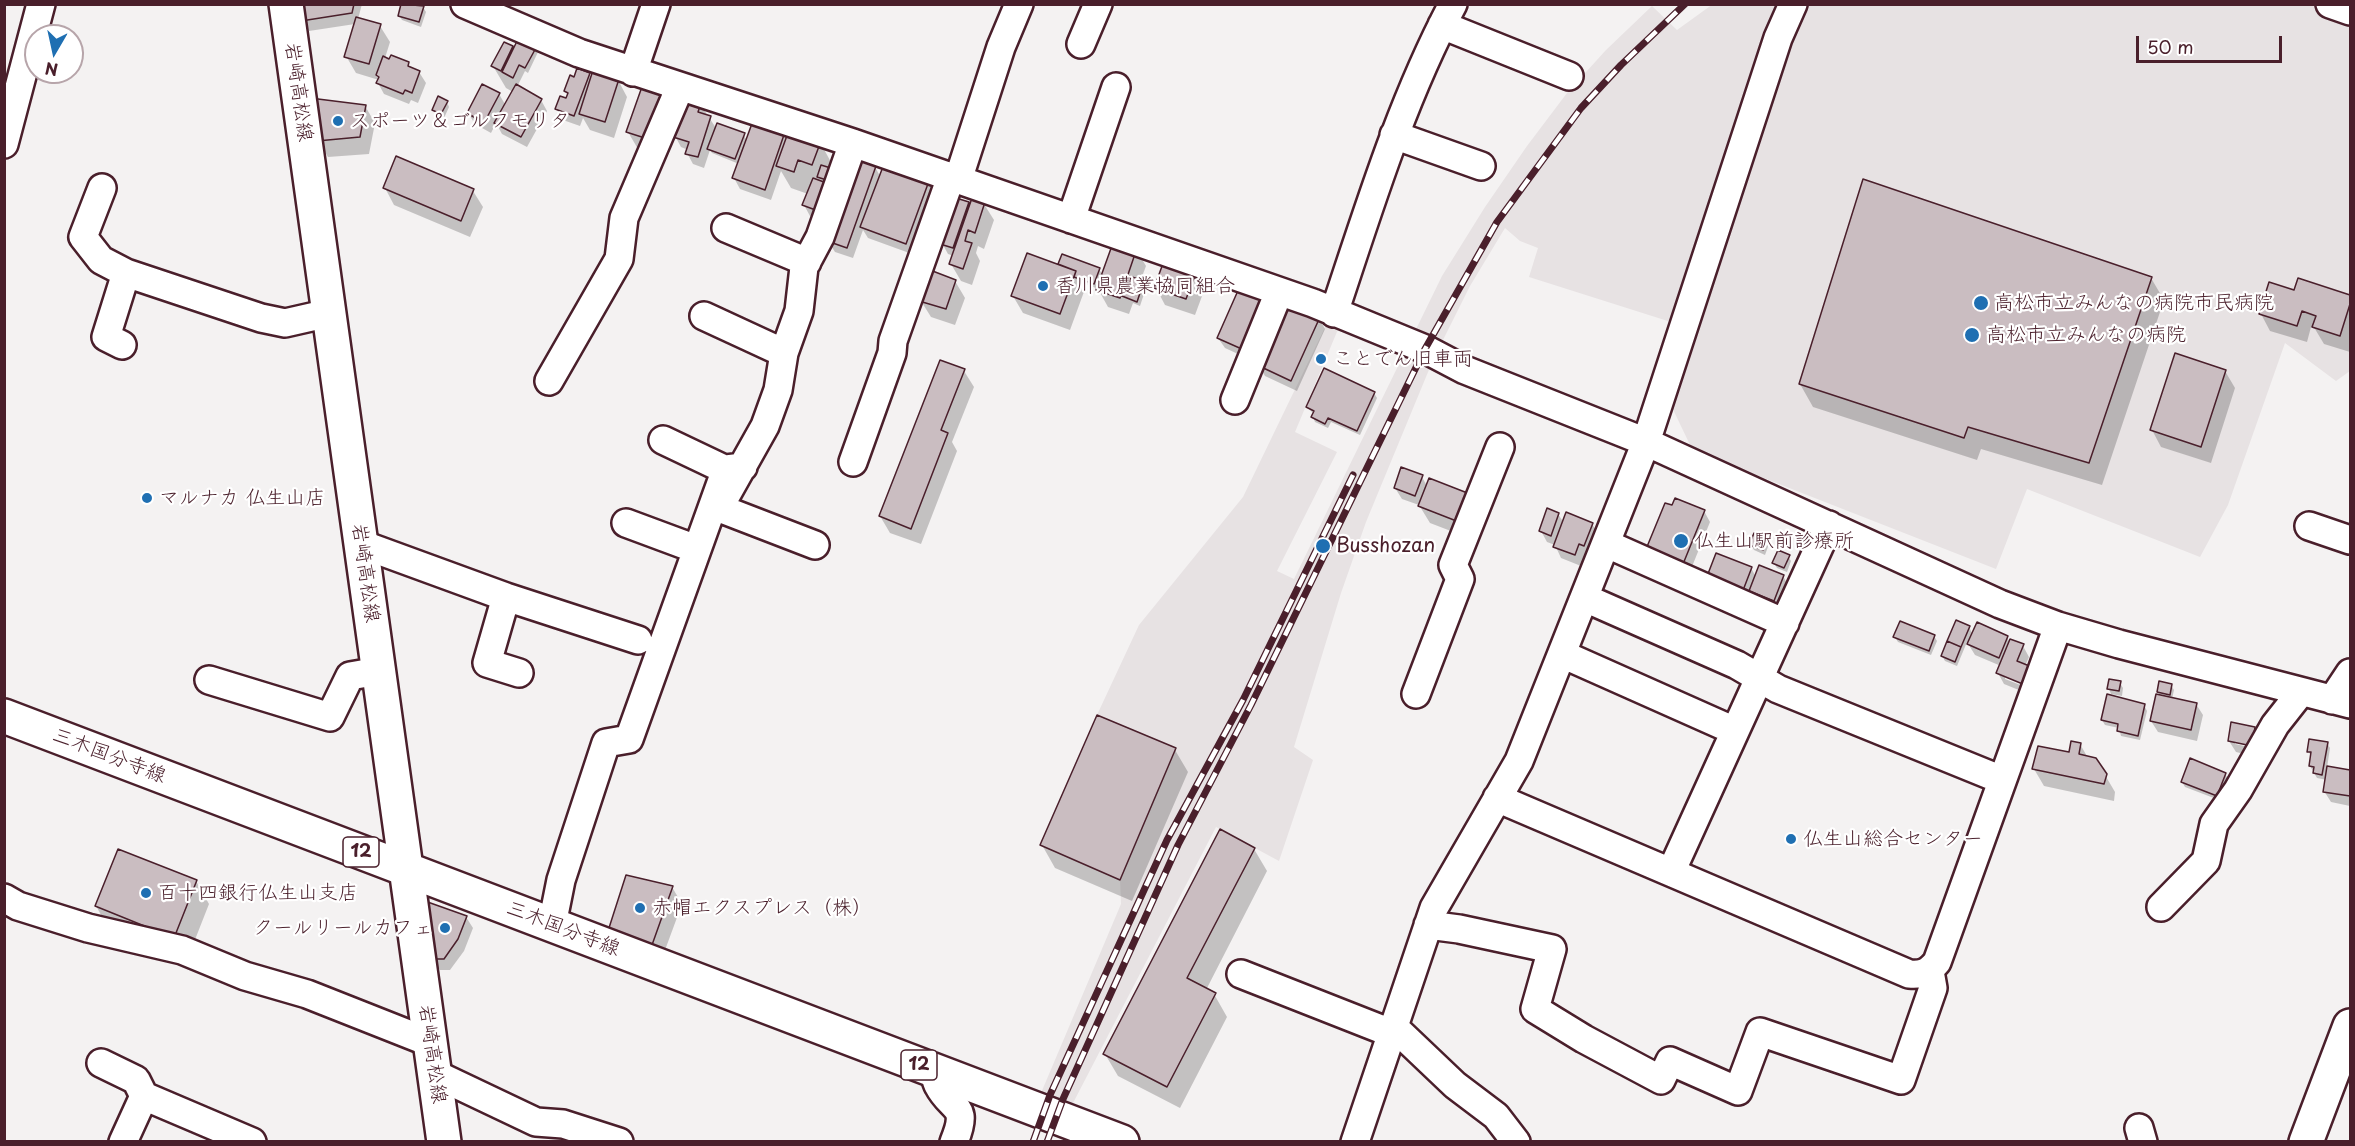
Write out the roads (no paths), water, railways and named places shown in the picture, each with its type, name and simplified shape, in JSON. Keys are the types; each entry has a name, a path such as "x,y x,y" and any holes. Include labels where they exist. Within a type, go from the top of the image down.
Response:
{"main road":[{"name":"岩崎高松線","path":"286,4 444,1142"},
{"name":"三木国分寺線","path":"4,716 1122,1142"},
{"path":"2306,1142 2344,1061 2350,1026"}],"street":[{"path":"4,144 41,4"},
{"path":"465,4 579,53 853,143 1280,292 1334,313 1425,349 1485,378 1646,442 2000,604 2058,626 2341,702 2350,673"},
{"path":"633,72 656,4"},
{"path":"853,462 892,353 893,341 1001,47 1019,4"},
{"path":"1081,44 1098,4"},
{"path":"1355,1142 1434,908 1519,761 1646,442 1778,38 1793,4"},
{"path":"2330,4 2350,11"},
{"path":"1334,313 1394,135 1447,11 1569,76"},
{"path":"549,381 619,259 624,218 680,87"},
{"path":"1071,219 1116,87"},
{"path":"1394,135 1481,166"},
{"path":"552,925 561,880 606,743 628,738 663,647 696,549 734,469 768,417 777,390 784,353 799,311 804,267 820,237 853,143"},
{"path":"102,188 83,237 100,260 126,273 261,318 285,323 329,313"},
{"path":"726,228 807,262"},
{"path":"122,345 106,337 126,273"},
{"path":"1235,400 1280,292"},
{"path":"704,316 784,353"},
{"path":"663,440 734,469"},
{"path":"1416,694 1460,579 1453,565 1500,447"},
{"path":"734,469 720,508 814,545"},
{"path":"626,523 696,549"},
{"path":"1671,872 1829,525"},
{"path":"2309,526 2350,540"},
{"path":"361,544 506,597 638,640"},
{"path":"1606,544 1785,622"},
{"path":"506,597 487,663 519,673"},
{"path":"1585,598 1760,678 1778,689 2002,780"},
{"path":"1497,798 1909,974 1920,975 1930,971 1936,962 2058,626"},
{"path":"1562,654 1735,731"},
{"path":"209,680 330,717 350,676 379,671"},
{"path":"2161,907 2206,861 2214,824 2238,790 2275,725 2301,692"},
{"path":"4,898 18,906 88,928 182,950 244,976 307,994 433,1059 536,1122 563,1124 619,1142"},
{"path":"1428,925 1552,949 1535,1009 1584,1039 1661,1080 1670,1061 1738,1091 1760,1032 1901,1080 1933,988 1930,971"},
{"path":"1241,974 1392,1030 1455,1085 1496,1116 1516,1142"},
{"path":"101,1063 136,1080 144,1096 252,1142"},
{"path":"934,1071 938,1085 957,1107 961,1120 954,1142"},
{"path":"123,1142 144,1096"}],"railway":[{"path":"1047,1142 1063,1099 1178,845 1251,705 1425,349 1497,222 1581,108 1621,65 1685,4"},
{"path":"1033,1142 1050,1095 1167,840 1243,700 1353,475"}],"place":[{"name":"スポーツ＆ゴルフモリタ","path":"338,121"},
{"name":"香川県農業協同組合","path":"1043,286"},
{"name":"高松市立みんなの病院市民病院","path":"1981,303"},
{"name":"高松市立みんなの病院","path":"1972,335"},
{"name":"ことでん旧車両","path":"1321,359"},
{"name":"マルナカ 仏生山店","path":"147,498"},
{"name":"仏生山駅前診療所","path":"1681,541"},
{"name":"Busshozan","path":"1323,546"},
{"name":"仏生山総合センター","path":"1791,839"},
{"name":"百十四銀行仏生山支店","path":"146,893"},
{"name":"赤帽エクスプレス（株）","path":"640,908"},
{"name":"クールリールカフェ","path":"445,928"}]}
